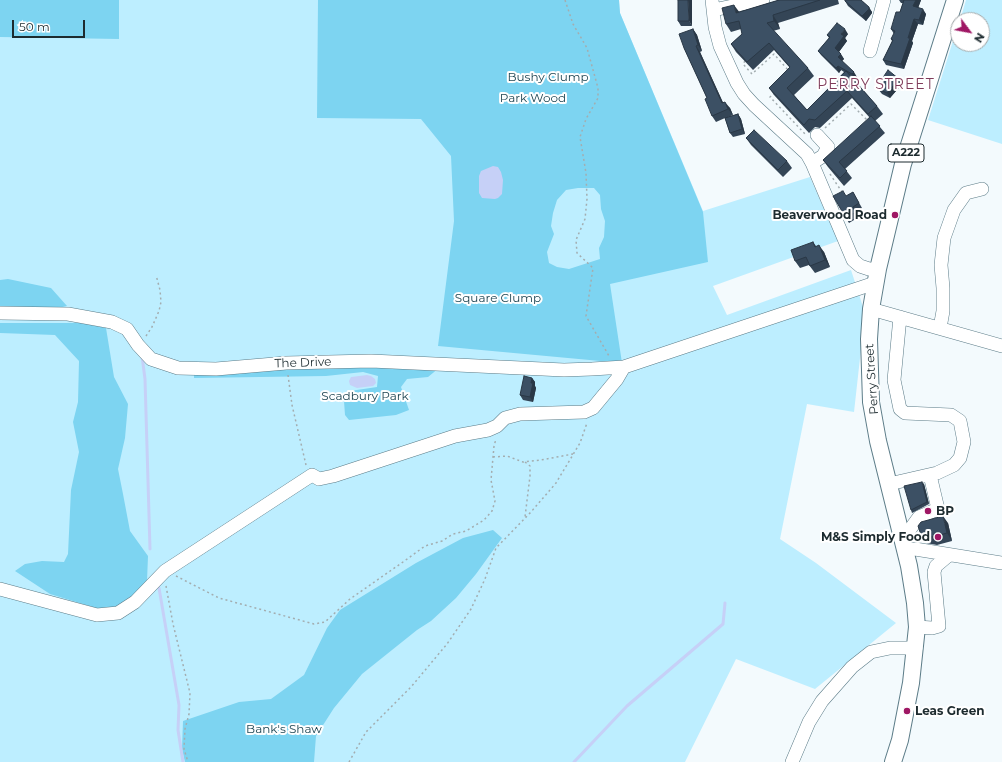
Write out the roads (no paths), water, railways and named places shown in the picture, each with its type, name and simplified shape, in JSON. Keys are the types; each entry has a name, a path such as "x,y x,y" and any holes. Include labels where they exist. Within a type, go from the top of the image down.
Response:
{"main road":[{"name":"Perry Street","path":"893,762 900,740 910,690 916,648 917,627 915,603 904,545 878,441 871,402 869,339 871,309 876,276 903,164 955,0"}],"street":[{"path":"712,5 722,9 763,0"},
{"path":"870,52 884,0"},
{"path":"712,5 720,46 737,83 754,105 807,154 853,260 876,276"},
{"path":"812,163 823,156 828,147 817,135"},
{"path":"940,328 943,311 944,288 941,265 944,238 954,210 966,193 982,189"},
{"name":"The Drive","path":"0,313 68,314 112,322 127,329 139,346 151,359 178,368 216,369 286,363 371,361 564,370 622,367 876,276"},
{"path":"871,309 1002,346"},
{"path":"889,484 937,473 954,465 960,458 964,442 960,421 951,415 905,413 900,409 894,380 900,317"},
{"path":"0,589 97,614 118,613 135,602 165,571 312,475 319,479 332,476 455,436 488,430 496,426 505,418 520,414 584,412 593,408 617,379 622,367"},
{"path":"930,475 938,509 919,517 904,545 915,549 949,555 1002,562"},
{"path":"917,627 932,628 938,626 934,572 936,566 949,555"},
{"path":"792,762 809,722 819,706 852,667 871,652 890,648 916,648"}],"waterway":[{"path":"142,356 145,379 150,549"},
{"path":"159,588 179,705 178,730 183,762"},
{"path":"574,762 627,706 723,624 725,603"}],"place":[{"name":"Beaverwood Road","path":"895,215"},
{"name":"BP","path":"928,511"},
{"name":"M&S Simply Food","path":"938,537"},
{"name":"Leas Green","path":"907,711"}],"district":[{"name":"PERRY STREET","path":"876,85"}],"park label":[{"name":"Bushy Clump","path":"548,77"},
{"name":"Park Wood","path":"533,98"},
{"name":"Square Clump","path":"498,298"},
{"name":"Scadbury Park","path":"365,396"},
{"name":"Bank's Shaw","path":"284,729"}]}
